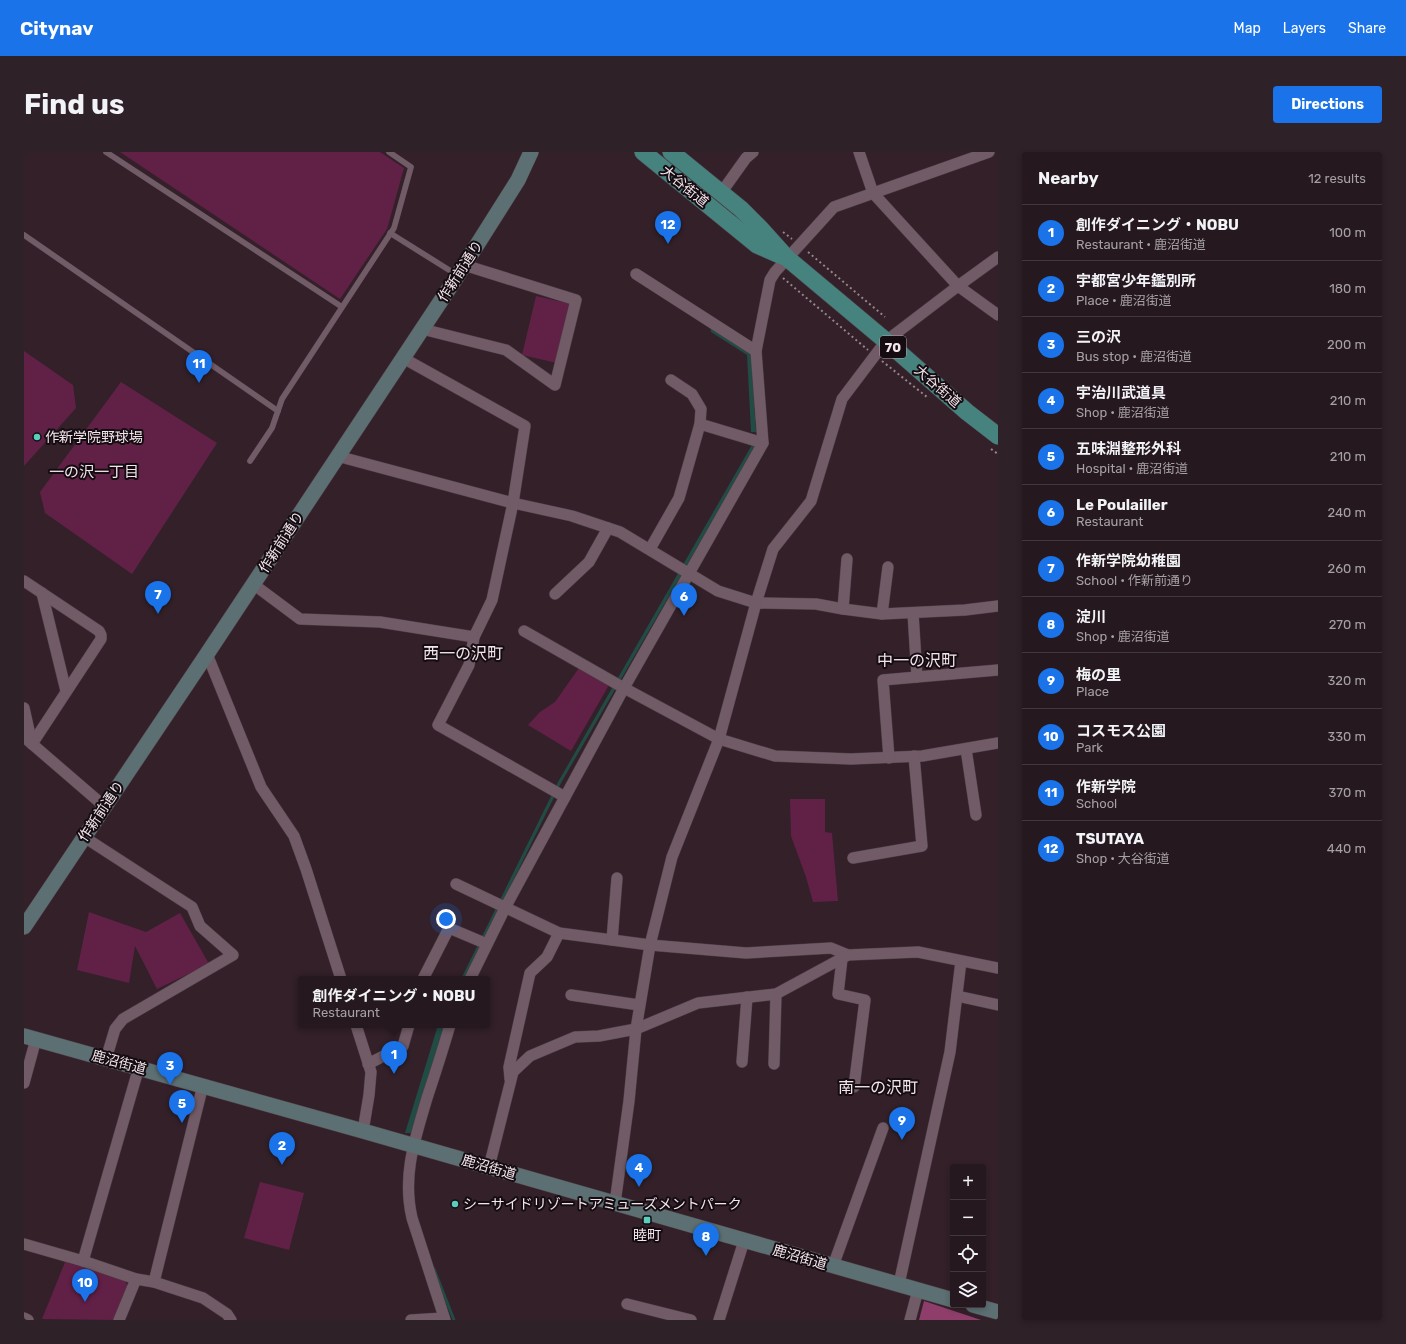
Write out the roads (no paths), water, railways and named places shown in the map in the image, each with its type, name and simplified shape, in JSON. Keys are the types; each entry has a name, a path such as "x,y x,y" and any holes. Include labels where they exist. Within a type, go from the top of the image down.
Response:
{"main road":[{"name":"大谷街道","path":"643,152 757,245 787,258"},
{"name":"大谷街道","path":"671,152 722,193 760,228 787,258 886,341 967,412 998,436"}],"street":[{"name":"作新前通り","path":"24,927 461,270 518,180 531,152"},
{"path":"722,193 746,158 753,152"},
{"path":"859,152 872,193 958,286 998,315"},
{"path":"471,976 505,908 624,688 763,443 756,351 770,280 787,258 834,208 989,152"},
{"path":"615,1202 629,1101 636,1029 650,945 672,857 719,739 756,603 773,549 811,501 842,399 886,341 998,257"},
{"path":"422,329 506,350 555,385 576,300 461,270"},
{"path":"636,274 756,351"},
{"path":"403,358 525,426 513,503 492,600 474,637 469,666 438,725 565,797"},
{"path":"650,549 679,498 700,424 700,409 692,394 671,380"},
{"path":"700,424 763,443"},
{"path":"337,456 513,503 572,516 620,532 718,591 756,603 816,604 882,614 998,606"},
{"path":"555,594 589,562 608,528"},
{"path":"842,609 847,559"},
{"path":"882,614 888,567"},
{"path":"24,581 99,631 101,634 101,639 66,692 28,740"},
{"path":"253,584 300,619 380,622 474,637"},
{"path":"42,593 66,692"},
{"path":"913,613 917,677"},
{"path":"524,631 624,688 719,739 775,756 851,759 889,758 914,756 998,744"},
{"path":"207,654 261,787 294,836 340,976"},
{"path":"889,758 883,680 998,670"},
{"path":"24,708 28,740 104,806"},
{"path":"966,749 976,815"},
{"path":"853,858 922,846 914,756"},
{"path":"84,836 192,907 200,926 233,955 123,1019 115,1029 106,1059"},
{"path":"612,940 617,878"},
{"path":"456,884 559,933 650,945 746,953 831,948 845,957"},
{"path":"425,976 449,928 487,944"},
{"path":"510,1084 509,1066 530,973 547,957 559,933"},
{"path":"489,1167 513,1072 530,1056 576,1037 599,1036 636,1029 698,1003 776,994 845,957 918,952 998,968"},
{"path":"845,957 838,994 865,1000 854,1087"},
{"path":"899,1284 950,1052 961,961"},
{"path":"774,1064 776,994"},
{"path":"571,995 640,1005"},
{"path":"957,996 998,1005"},
{"path":"742,1062 748,997"},
{"path":"357,1028 371,1072 369,1095 362,1131"},
{"path":"368,1064 403,1046 408,1028"},
{"path":"411,1320 444,1319 410,1209 408,1181 413,1146 449,1028"},
{"path":"24,1083 30,1038"},
{"name":"鹿沼街道","path":"30,1038 203,1085 950,1299"},
{"path":"83,1261 138,1067"},
{"path":"154,1282 203,1085"},
{"path":"833,1266 884,1128"},
{"path":"719,1320 744,1241"},
{"path":"24,1244 203,1298 227,1314 231,1320"},
{"path":"119,1320 136,1279"},
{"path":"910,1320 918,1290"},
{"path":"627,1304 691,1320"},
{"path":"984,1308 998,1312"},
{"path":"24,1318 28,1320"}],"lane":[{"path":"106,152 342,307"},
{"path":"250,461 272,428 282,399 394,228 411,166 389,152"},
{"path":"390,233 461,270"},
{"path":"24,235 278,411"}],"waterway":[{"path":"434,1269 454,1320"}],"place":[{"name":"TSUTAYA","path":"668,244"},
{"name":"作新学院","path":"199,383"},
{"name":"作新学院野球場","path":"37,437"},
{"name":"作新学院幼稚園","path":"158,614"},
{"name":"Le Poulailler","path":"684,616"},
{"name":"創作ダイニング・NOBU","path":"394,1074"},
{"name":"三の沢","path":"170,1085"},
{"name":"五味淵整形外科","path":"182,1123"},
{"name":"梅の里","path":"902,1140"},
{"name":"宇都宮少年鑑別所","path":"282,1165"},
{"name":"宇治川武道具","path":"639,1187"},
{"name":"シーサイドリゾートアミューズメントパーク","path":"455,1204"},
{"name":"睦町","path":"647,1220"},
{"name":"淀川","path":"706,1256"},
{"name":"コスモス公園","path":"85,1302"}],"district":[{"name":"一の沢一丁目","path":"94,472"},
{"name":"西一の沢町","path":"463,653"},
{"name":"中一の沢町","path":"917,660"},
{"name":"南一の沢町","path":"878,1087"}]}
